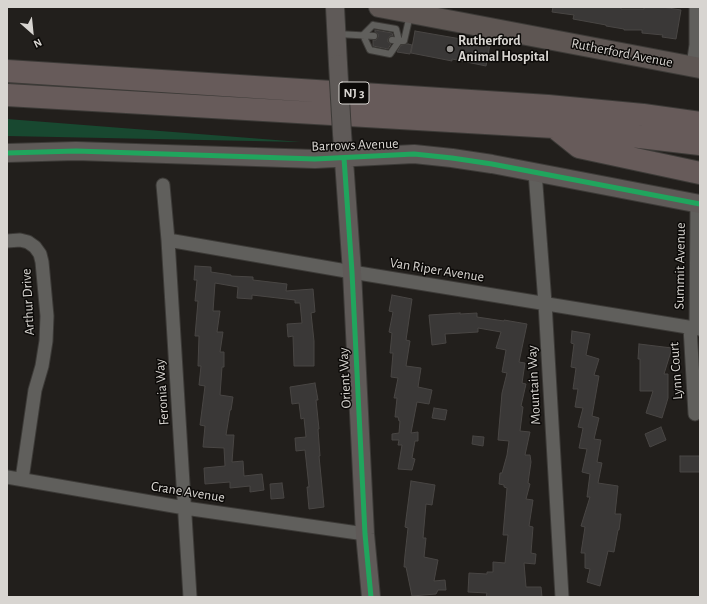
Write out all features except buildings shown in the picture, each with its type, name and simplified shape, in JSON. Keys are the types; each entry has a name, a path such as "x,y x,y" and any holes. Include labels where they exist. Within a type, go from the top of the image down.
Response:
{"highway":[{"name":"NJ 3","path":"7,71 533,105 643,115 700,123"},
{"name":"NJ 3","path":"7,95 554,127 700,144"},
{"path":"554,127 579,147 700,173"}],"main road":[{"name":"Rutherford Avenue","path":"378,15 406,10 697,67"}],"street":[{"name":"Orient Way","path":"335,7 371,597"},
{"path":"696,7 697,67"},
{"name":"Barrows Avenue","path":"7,153 76,151 315,159 414,154 492,164 698,204"},
{"name":"Mountain Way","path":"535,172 545,303 562,597"},
{"name":"Feronia Way","path":"163,185 168,240 190,597"},
{"name":"Summit Avenue","path":"695,328 698,204"},
{"name":"Arthur Drive","path":"7,241 20,240 28,242 35,247 40,254 47,316 46,341 42,366 35,390 22,479"},
{"name":"Van Riper Avenue","path":"168,240 352,272 695,328"},
{"name":"Lynn Court","path":"695,328 695,414"},
{"name":"Crane Avenue","path":"7,477 185,508 366,534"}],"lane":[{"path":"396,40 404,42 406,10"},
{"path":"378,15 396,29 396,40 390,54 370,50 363,35 374,25 378,15"},
{"path":"336,34 374,36"}],"green space":[{"path":"7,119 301,142 7,136"}],"cycle path":[{"path":"7,153 76,151 315,159 414,154 492,164 700,204"},
{"path":"344,158 352,272 365,534 371,597"}],"place":[{"name":"Rutherford Animal Hospital","path":"450,49"}]}
